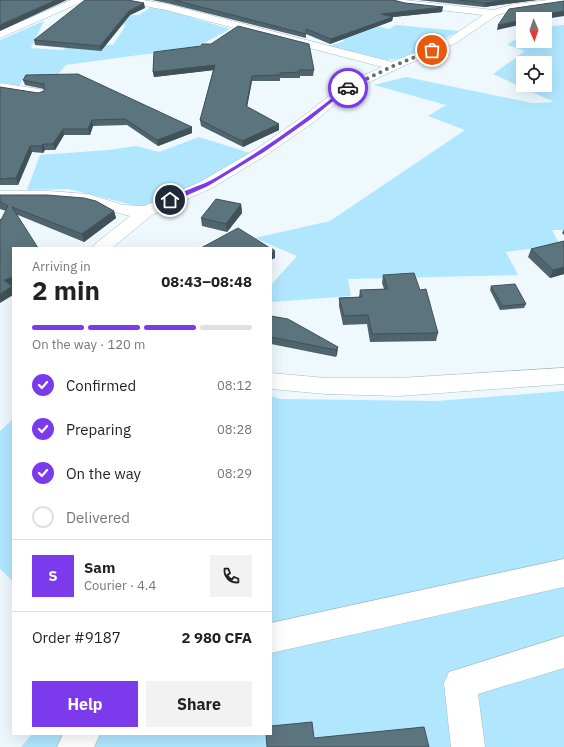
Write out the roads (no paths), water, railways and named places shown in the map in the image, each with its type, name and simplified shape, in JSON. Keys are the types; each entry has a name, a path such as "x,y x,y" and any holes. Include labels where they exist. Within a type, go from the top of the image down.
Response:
{"street":[{"path":"3,32 79,0"},
{"path":"126,0 167,7 393,66"},
{"path":"391,0 405,3 493,13"},
{"path":"102,247 146,211 206,185 263,152 310,118 347,88 393,66 452,41 509,4 564,1"},
{"path":"0,87 39,93"},
{"path":"0,196 49,196 88,199 120,209 146,211"},
{"path":"272,381 326,386 399,388 564,376"},
{"path":"272,638 564,573"},
{"path":"468,747 460,683 564,652"},
{"path":"74,747 82,735"}]}
